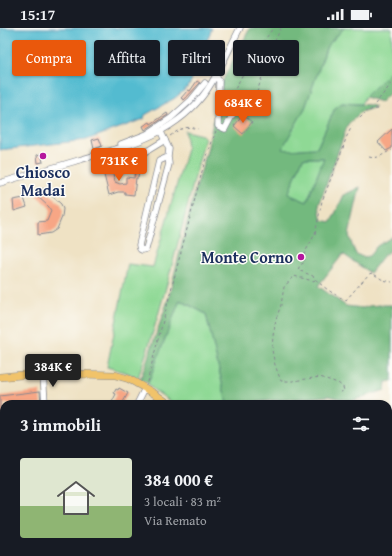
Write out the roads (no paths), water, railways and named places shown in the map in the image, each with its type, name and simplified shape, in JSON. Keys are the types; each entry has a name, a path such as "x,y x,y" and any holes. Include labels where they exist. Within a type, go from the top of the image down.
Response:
{"main road":[{"path":"0,377 43,373 114,375 129,379 163,400"}],"street":[{"path":"225,58 240,28"},
{"path":"96,152 124,147 161,132 193,108 207,91 216,76 219,81 218,126 225,129 236,108 242,109"},
{"path":"0,183 90,157 147,134 171,118 191,100 205,83"},
{"path":"161,132 169,149 169,164 149,240 146,249 142,250 140,249 139,245 159,160 168,157"},
{"path":"124,147 131,155 147,151 165,140"},
{"path":"43,373 45,400"},
{"path":"139,400 145,388"}],"water":[{"path":"0,28 212,28 207,40 168,40 168,76 193,76 189,86 175,98 145,115 144,119 86,140 0,150"}],"place":[{"name":"Chiosco Madai","path":"43,156"},
{"name":"Monte Corno","path":"301,257"}]}
